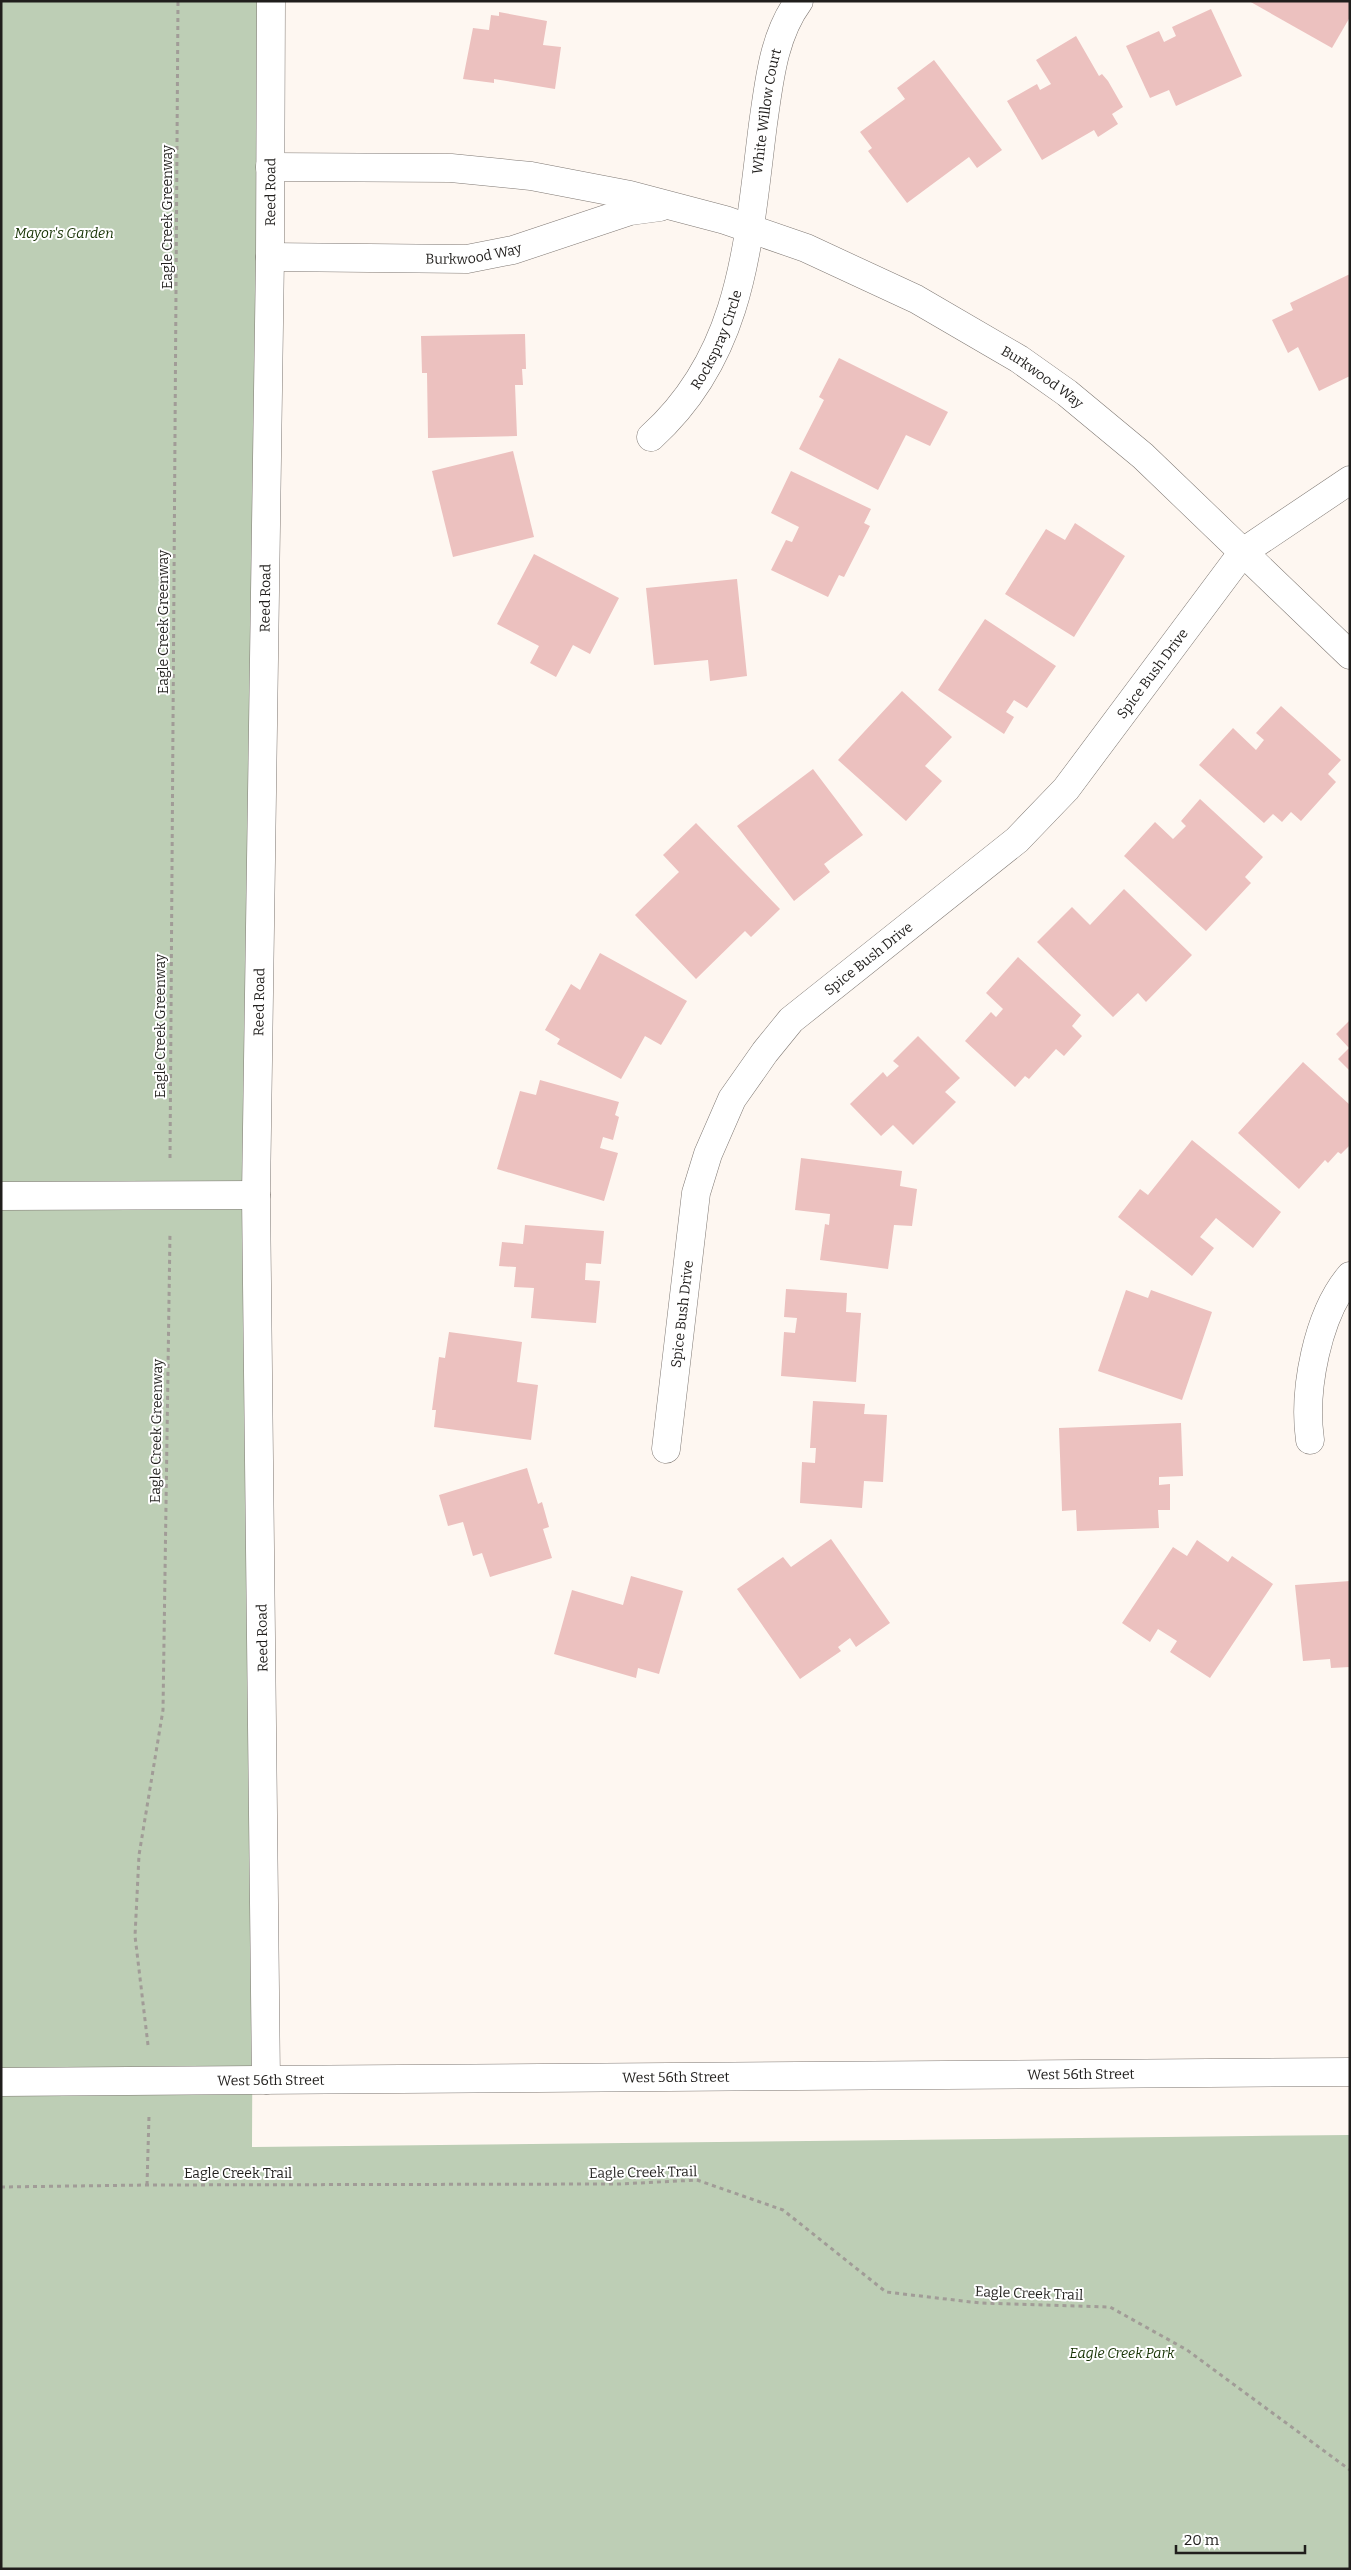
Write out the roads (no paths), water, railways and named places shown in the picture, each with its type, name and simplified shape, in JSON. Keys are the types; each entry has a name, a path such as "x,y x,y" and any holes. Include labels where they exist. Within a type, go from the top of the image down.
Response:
{"street":[{"name":"Reed Road","path":"266,2080 256,1195 270,257 271,1"},
{"name":"White Willow Court","path":"750,227 769,82 778,44 799,1"},
{"name":"Burkwood Way","path":"270,167 451,168 531,176 630,195 750,227 806,248 916,299 1035,370 1114,430 1350,655"},
{"name":"Burkwood Way","path":"270,257 467,259 513,250 630,211 669,206"},
{"name":"Rockspray Circle","path":"651,437 672,418 711,361 736,301 750,227"},
{"name":"Spice Bush Drive","path":"666,1449 694,1202 708,1154 732,1100 765,1052 792,1020 1017,840 1043,815 1066,789 1243,552 1350,480"},
{"path":"1,1196 256,1195"},
{"path":"1310,1440 1309,1391 1315,1353 1332,1305 1350,1276"},
{"name":"West 56th Street","path":"1,2082 1350,2072"}],"park label":[{"name":"Mayor's Garden","path":"64,233"},
{"name":"Eagle Creek Park","path":"1122,2353"}]}
